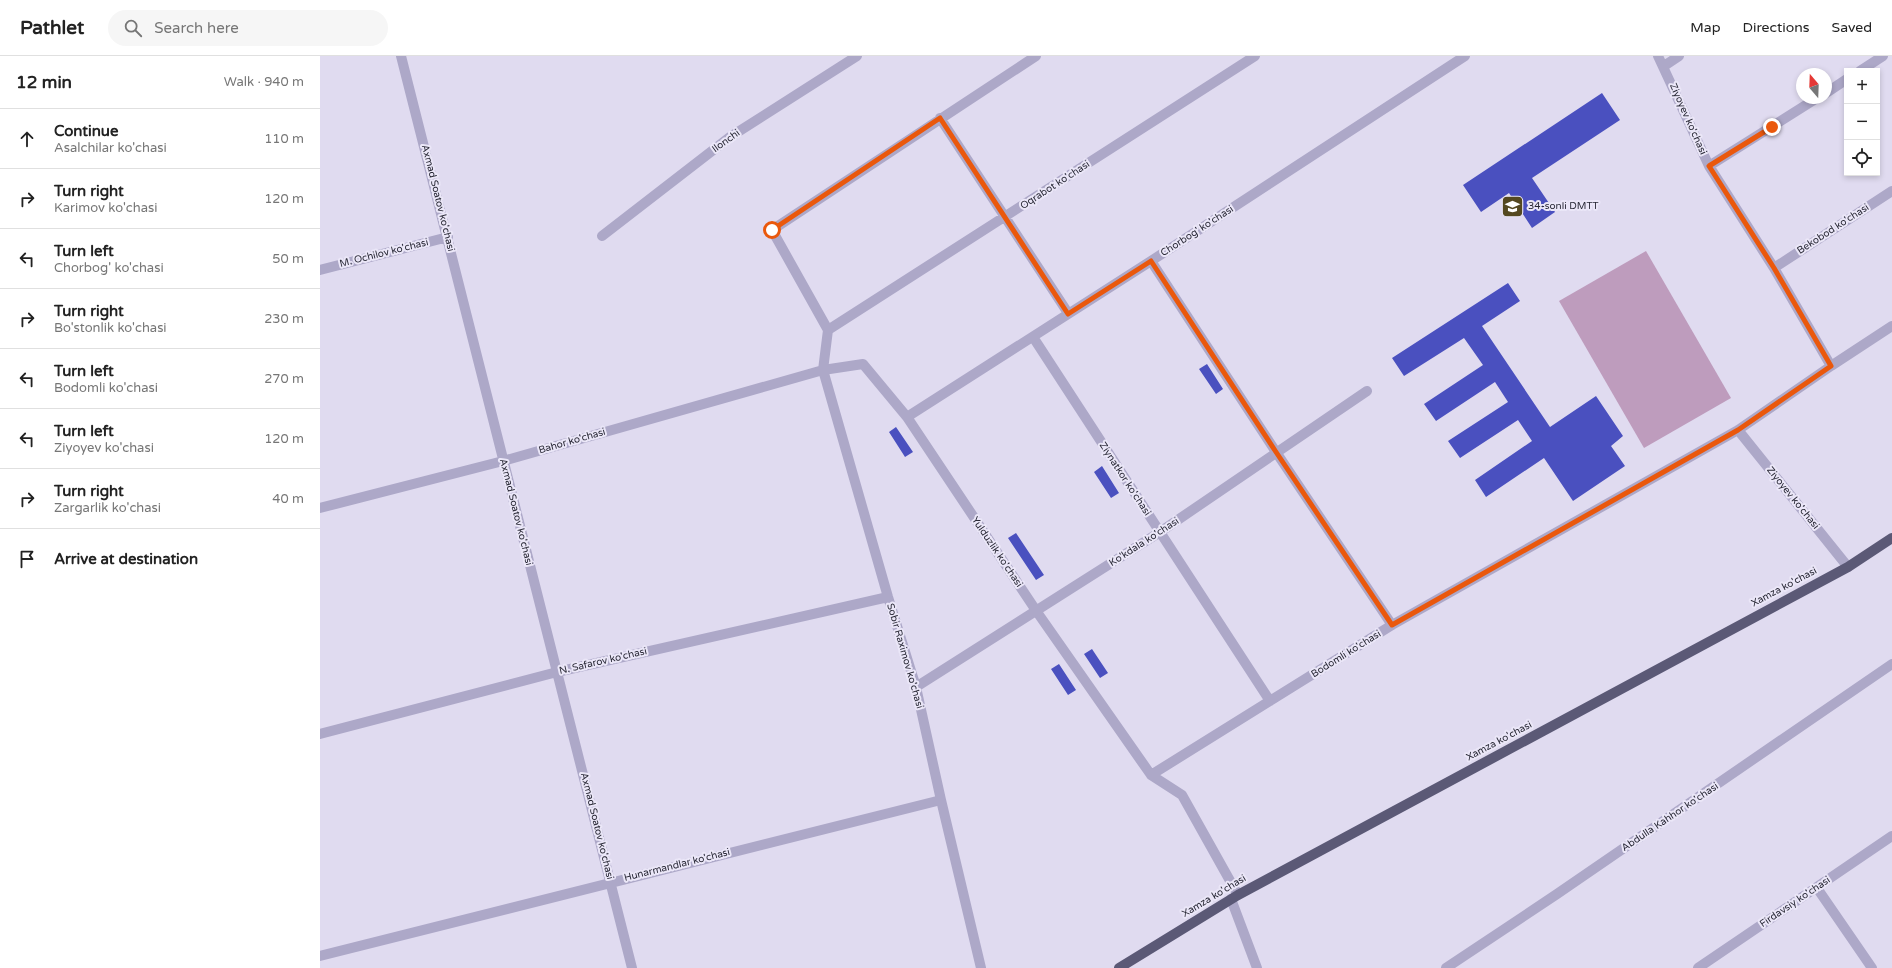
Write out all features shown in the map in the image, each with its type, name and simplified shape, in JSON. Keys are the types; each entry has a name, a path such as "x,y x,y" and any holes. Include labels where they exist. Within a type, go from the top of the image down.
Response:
{"main road":[{"name":"Xamza ko'chasi","path":"1119,968 1234,897 1848,567 1892,538"}],"street":[{"name":"Axmad Soatov ko'chasi","path":"401,56 632,968"},
{"name":"Ilonchi","path":"602,236 730,138 857,56"},
{"path":"823,370 828,330 772,230 1036,56"},
{"name":"Oqrabot ko'chasi","path":"828,330 1255,56"},
{"name":"Chorbog' ko'chasi","path":"907,417 1151,261 1465,56"},
{"name":"Ziyoyev ko'chasi","path":"1658,56 1664,66 1682,110 1709,166 1774,268 1831,366"},
{"path":"1664,66 1679,56"},
{"path":"1865,68 1884,56"},
{"path":"1832,89 1844,81"},
{"path":"1709,166 1808,104"},
{"path":"940,118 1068,314"},
{"name":"Bekobod ko'chasi","path":"1774,268 1892,191"},
{"name":"M. Ochilov ko'chasi","path":"320,270 448,237"},
{"path":"1151,261 1276,452 1392,625"},
{"name":"Bodomli ko'chasi","path":"1151,775 1392,625 1738,430 1892,326"},
{"name":"Ziynatkor ko'chasi","path":"1033,337 1270,701"},
{"name":"Yulduzlik ko'chasi","path":"823,370 863,364 907,417 1037,612 1151,775"},
{"name":"Bahor ko'chasi","path":"320,508 503,461 823,370"},
{"name":"Sobir Raximov ko'chasi","path":"823,370 888,597 916,687 981,968"},
{"name":"Ko'kdala ko'chasi","path":"916,687 1037,612 1160,532 1367,391"},
{"name":"Ziyoyev ko'chasi","path":"1738,430 1848,567"},
{"name":"N. Safarov ko'chasi","path":"320,734 557,672 888,597"},
{"name":"Abdulla Kahhor ko'chasi","path":"1446,968 1558,894 1892,664"},
{"path":"1151,775 1182,795 1234,897 1257,968"},
{"name":"Hunarmandlar ko'chasi","path":"320,956 941,800"},
{"name":"Firdavsiy ko'chasi","path":"1698,968 1892,836"},
{"path":"1817,888 1872,968"}],"shaded area":[{"path":"1646,251 1731,398 1644,448 1559,301"}],"building":[{"path":"1602,93 1620,120 1532,178 1555,212 1532,228 1509,193 1481,212 1463,185"},
{"path":"1508,283 1520,301 1482,326 1550,427 1596,396 1623,436 1611,446 1625,466 1573,501 1544,458 1486,497 1475,480 1532,441 1518,420 1460,458 1448,441 1508,402 1495,382 1436,421 1424,404 1483,365 1464,338 1404,376 1392,358"},
{"path":"1207,364 1223,389 1216,394 1199,369"},
{"path":"896,427 913,452 905,457 889,432"},
{"path":"1102,466 1119,493 1111,498 1094,472"},
{"path":"1016,533 1044,575 1036,580 1008,538"},
{"path":"1092,649 1108,673 1100,678 1084,654"},
{"path":"1059,664 1076,690 1068,695 1051,669"}],"place":[{"name":"34-sonli DMTT","path":"1512,206"}],"route":[{"path":"772,230 940,118 1068,314 1151,261 1276,452 1392,625 1738,430 1831,366 1774,268 1709,166 1772,127"}]}
